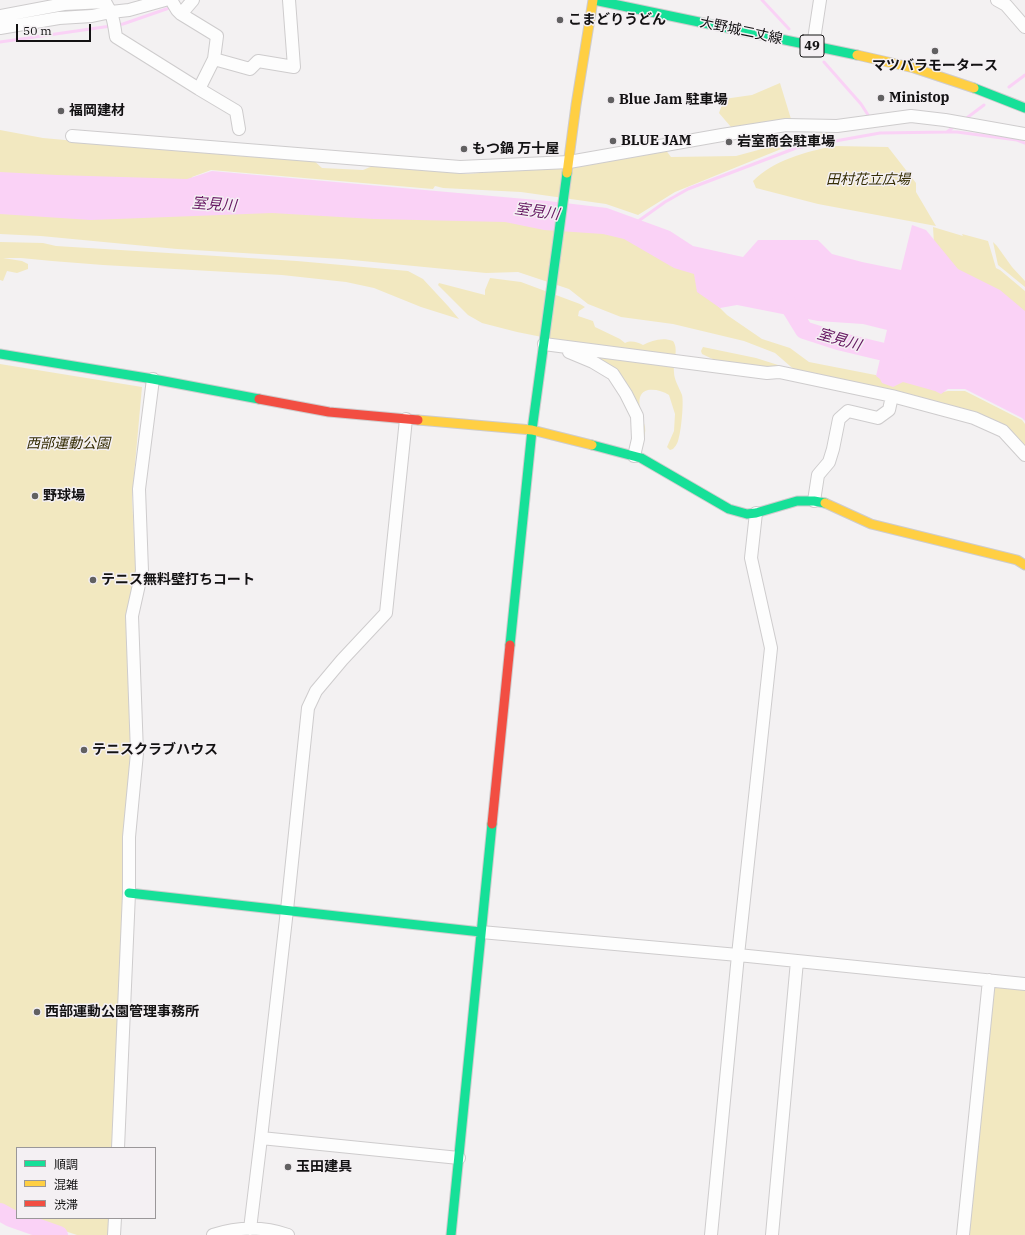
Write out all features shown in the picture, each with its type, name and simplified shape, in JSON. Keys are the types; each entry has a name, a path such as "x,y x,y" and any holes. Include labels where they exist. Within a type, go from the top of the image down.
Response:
{"street":[{"path":"0,16 64,4 129,10 165,0"},
{"path":"176,8 193,0"},
{"path":"214,59 250,69 258,61 294,67 289,0"},
{"path":"451,1235 532,430 577,98 593,0"},
{"name":"大野城二丈線","path":"593,0 898,64 930,72 1025,108"},
{"path":"813,46 820,0"},
{"path":"997,0 1006,5 1025,27"},
{"path":"0,28 59,18 92,16 108,8"},
{"path":"108,8 116,37 199,89 236,110 239,129"},
{"path":"176,8 217,36 214,59 199,89"},
{"path":"72,136 302,153 460,167 569,162 786,125 837,126 911,116 945,120 1025,134"},
{"path":"544,342 557,346 593,362 613,374 626,394 637,416 638,439 634,456"},
{"path":"557,346 767,374 779,372 892,396 974,418 1003,431 1025,455"},
{"path":"0,354 153,379 330,412 532,430 641,458 728,509 747,514 756,513 797,501 814,501 828,504 871,524 1017,560 1025,565"},
{"path":"118,1147 129,893 129,837 137,753 132,616 142,571 139,489 153,379"},
{"path":"814,501 818,475 829,462 834,449 839,419 848,411 878,418 889,410 892,396"},
{"path":"250,1229 287,910 308,708 316,691 342,660 386,613 406,419"},
{"path":"711,1235 738,955 771,648 751,558 756,513"},
{"path":"129,893 481,932 738,955 1025,984"},
{"path":"772,1235 797,961"},
{"path":"963,1235 989,980"},
{"path":"261,1138 459,1158"},
{"path":"114,1219 114,1235"},
{"path":"213,1235 235,1229 265,1229 288,1235"}],"green space":[{"path":"780,83 791,119 731,127 719,113 724,99 752,95"},
{"path":"0,130 43,138 174,150 312,159 322,168 363,170 375,165 466,174 534,169 665,149 671,157 736,156 828,132 826,137 801,141 675,192 638,215 606,204 521,192 443,188 435,186 433,189 211,170 192,177 189,185 0,176"},
{"name":"田村花立広場","path":"834,146 888,147 916,183 916,192 936,226 818,204 756,188 753,181 780,162 801,154"},
{"path":"0,209 271,209 464,216 624,235 698,272 702,290 727,315 762,339 790,348 809,362 901,380 943,392 965,391 1022,420 1025,424 1025,450 996,425 797,372 775,353 744,341 673,324 621,317 588,304 569,289 518,272 486,273 342,259 177,249 41,236 0,234"},
{"path":"933,227 963,236 962,234 988,241 996,268 1025,291 1025,315 954,271 934,244"},
{"path":"0,242 43,243 56,246 297,261 408,271 423,279 459,319 421,307 374,288 346,282 282,275 3,258 22,261 28,264 28,269 17,273 7,271 3,281 0,280"},
{"path":"993,242 1025,281 1025,287 998,265"},
{"path":"490,278 521,282 580,304 585,307 579,311 578,316 593,321 595,327 625,343 634,342 643,345 665,339 673,341 676,348 674,375 682,395 683,404 679,437 674,448 670,450 667,447 674,431 675,414 669,395 664,392 648,390 643,392 640,396 639,401 645,429 643,442 628,394 583,355 612,348 602,345 562,341 482,323 468,315 438,285 439,283 485,295 485,290"},
{"path":"703,347 756,358 778,365 781,367 781,370 719,362 702,354 701,351"},
{"name":"西部運動公園","path":"0,364 142,387 132,497 136,574 132,757 113,1147 16,1147 16,1214 0,1205"},
{"path":"996,986 1025,989 1025,1235 967,1235 991,989"},
{"path":"28,1219 110,1219 109,1235 77,1235"}],"water":[{"path":"212,171 548,201 607,208 670,231 693,246 743,257 758,240 818,240 832,254 901,270 912,225 926,230 958,269 1000,290 1025,311 1025,421 1022,418 965,389 948,389 941,394 903,382 893,387 882,383 876,376 887,330 863,324 818,321 737,305 720,308 697,292 694,274 674,268 624,239 603,234 544,230 505,222 374,219 272,213 91,220 0,214 0,172 187,179"}],"waterway":[{"path":"762,0 789,29"},
{"path":"117,25 172,7"},
{"path":"0,42 111,26"},
{"path":"824,62 861,104 870,118"},
{"path":"1009,87 1025,75"},
{"path":"964,120 984,105"},
{"path":"637,222 665,202 688,189 796,148 880,133 947,132 956,125"},
{"path":"948,132 1017,140 1025,143"},
{"name":"室見川","path":"781,300 788,304 804,330 838,341 888,353 906,349"},
{"path":"0,1212 11,1218 59,1235"}],"traffic: fast":[{"path":"594,0 857,55"},
{"path":"974,88 1025,108"},
{"path":"510,645 532,430 567,173"},
{"path":"0,354 153,379 259,399"},
{"path":"592,445 641,458 729,509 747,514 756,513 797,501 814,501 825,503"},
{"path":"451,1235 492,824"},
{"path":"129,893 481,932"}],"traffic: slow":[{"path":"567,173 576,105 593,0"},
{"path":"857,55 914,68 974,88"},
{"path":"418,420 532,430 592,445"},
{"path":"825,503 871,524 1017,560 1025,565"}],"traffic: jam":[{"path":"259,399 329,412 418,420"},
{"path":"492,824 510,645"}],"place":[{"name":"こまどりうどん","path":"560,20"},
{"name":"マツバラモータース","path":"935,51"},
{"name":"Ministop","path":"881,98"},
{"name":"Blue Jam 駐車場","path":"611,100"},
{"name":"福岡建材","path":"61,111"},
{"name":"BLUE JAM","path":"613,141"},
{"name":"岩室商会駐車場","path":"729,142"},
{"name":"もつ鍋 万十屋","path":"464,149"},
{"name":"野球場","path":"35,496"},
{"name":"テニス無料壁打ちコート","path":"93,580"},
{"name":"テニスクラブハウス","path":"84,750"},
{"name":"西部運動公園管理事務所","path":"37,1012"},
{"name":"玉田建具","path":"288,1167"}]}
